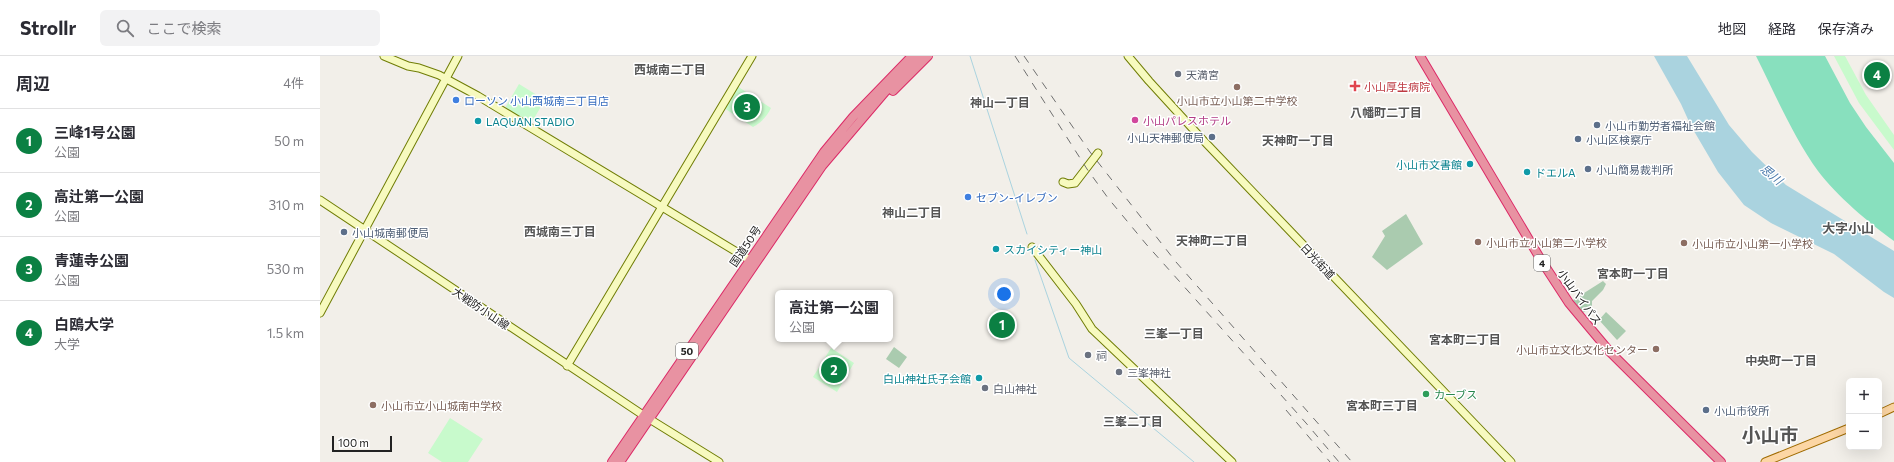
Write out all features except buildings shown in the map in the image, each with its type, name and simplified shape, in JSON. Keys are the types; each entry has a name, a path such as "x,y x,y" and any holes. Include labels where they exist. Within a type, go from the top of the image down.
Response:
{"highway":[{"path":"898,71 909,56"},
{"name":"国道50号","path":"612,462 646,417 824,152 853,117 912,56"},
{"name":"国道50号","path":"752,261 822,166 860,121 920,56"},
{"path":"860,121 902,83 928,56"},
{"name":"小山バイパス","path":"1420,56 1541,260 1569,303 1610,352 1720,462"},
{"name":"国道50号","path":"620,462 646,417"}],"main road":[{"path":"1881,414 1894,408"},
{"path":"1764,462 1846,429"}],"street":[{"path":"384,56 408,66 419,68 446,78 752,261"},
{"path":"320,313 458,56"},
{"path":"568,366 752,56"},
{"name":"日光街道","path":"1128,56 1148,81 1203,140 1507,461"},
{"path":"1064,182 1075,183 1098,152"},
{"name":"大戦防小山線","path":"320,200 568,366 719,462"},
{"path":"1032,247 1076,304 1096,334 1232,462"}],"green space":[{"path":"1756,56 1825,56 1850,103 1866,127 1894,163 1894,241 1854,209 1834,190 1818,171 1800,144"},
{"path":"1834,56 1845,56 1866,95 1894,135 1894,150 1859,103"},
{"path":"519,84 545,100 530,125 504,110"},
{"path":"737,86 771,108 764,119 753,127 724,108"},
{"path":"1406,214 1423,244 1387,270 1372,257 1385,236 1382,231"},
{"path":"1603,281 1606,284 1603,290 1592,301 1592,306 1583,313 1573,300"},
{"path":"1606,312 1626,331 1617,340 1599,320"},
{"path":"894,347 907,357 899,368 886,359"},
{"path":"831,348 854,363 837,392 813,377"},
{"path":"450,418 483,439 468,462 442,462 428,453"}],"water":[{"name":"思川","path":"1654,56 1687,56 1729,125 1752,152 1786,185 1894,251 1894,298 1834,254 1771,223 1744,205 1718,172 1691,126 1681,104"}],"waterway":[{"path":"970,56 1027,234"},
{"path":"1035,260 1069,358 1194,462"}],"railway":[{"path":"1015,56 1087,169 1108,198 1146,244 1339,462"},
{"path":"1024,56 1090,152 1176,262 1352,462"},
{"path":"1286,410 1330,462"}],"place":[{"name":"天満宮","path":"1178,74"},
{"name":"白鴎大学","path":"1877,75"},
{"name":"小山厚生病院","path":"1355,86"},
{"name":"小山市立小山第二中学校","path":"1237,87"},
{"name":"ローソン 小山西城南三丁目店","path":"456,100"},
{"name":"青蓮寺公園","path":"747,107"},
{"name":"小山パレスホテル","path":"1135,120"},
{"name":"LAQUAN STADIO","path":"478,121"},
{"name":"小山市勤労者福祉会館","path":"1597,125"},
{"name":"小山天神郵便局","path":"1212,137"},
{"name":"小山区検察庁","path":"1578,139"},
{"name":"小山市文書館","path":"1470,164"},
{"name":"小山簡易裁判所","path":"1588,169"},
{"name":"ドエルA","path":"1527,172"},
{"name":"セブン-イレブン","path":"968,197"},
{"name":"小山城南郵便局","path":"344,232"},
{"name":"小山市立小山第二小学校","path":"1478,242"},
{"name":"小山市立小山第一小学校","path":"1684,243"},
{"name":"スカイシティー神山","path":"996,249"},
{"name":"三峰1号公園","path":"1002,325"},
{"name":"小山市立文化文化センター","path":"1656,349"},
{"name":"祠","path":"1088,355"},
{"name":"高辻第一公園","path":"834,370"},
{"name":"三峯神社","path":"1119,372"},
{"name":"白山神社氏子会館","path":"979,378"},
{"name":"白山神社","path":"985,388"},
{"name":"カーブス","path":"1426,394"},
{"name":"小山市立小山城南中学校","path":"373,405"},
{"name":"小山市役所","path":"1706,410"}],"district":[{"name":"西城南二丁目","path":"670,69"},
{"name":"神山一丁目","path":"1000,102"},
{"name":"八幡町二丁目","path":"1386,112"},
{"name":"天神町一丁目","path":"1298,140"},
{"name":"神山二丁目","path":"912,212"},
{"name":"大字小山","path":"1848,228"},
{"name":"西城南三丁目","path":"560,231"},
{"name":"天神町二丁目","path":"1212,240"},
{"name":"宮本町一丁目","path":"1633,273"},
{"name":"三峯一丁目","path":"1174,333"},
{"name":"宮本町二丁目","path":"1465,339"},
{"name":"中央町一丁目","path":"1781,360"},
{"name":"宮本町三丁目","path":"1382,405"},
{"name":"三峯二丁目","path":"1133,421"},
{"name":"小山市","path":"1770,434"}]}
